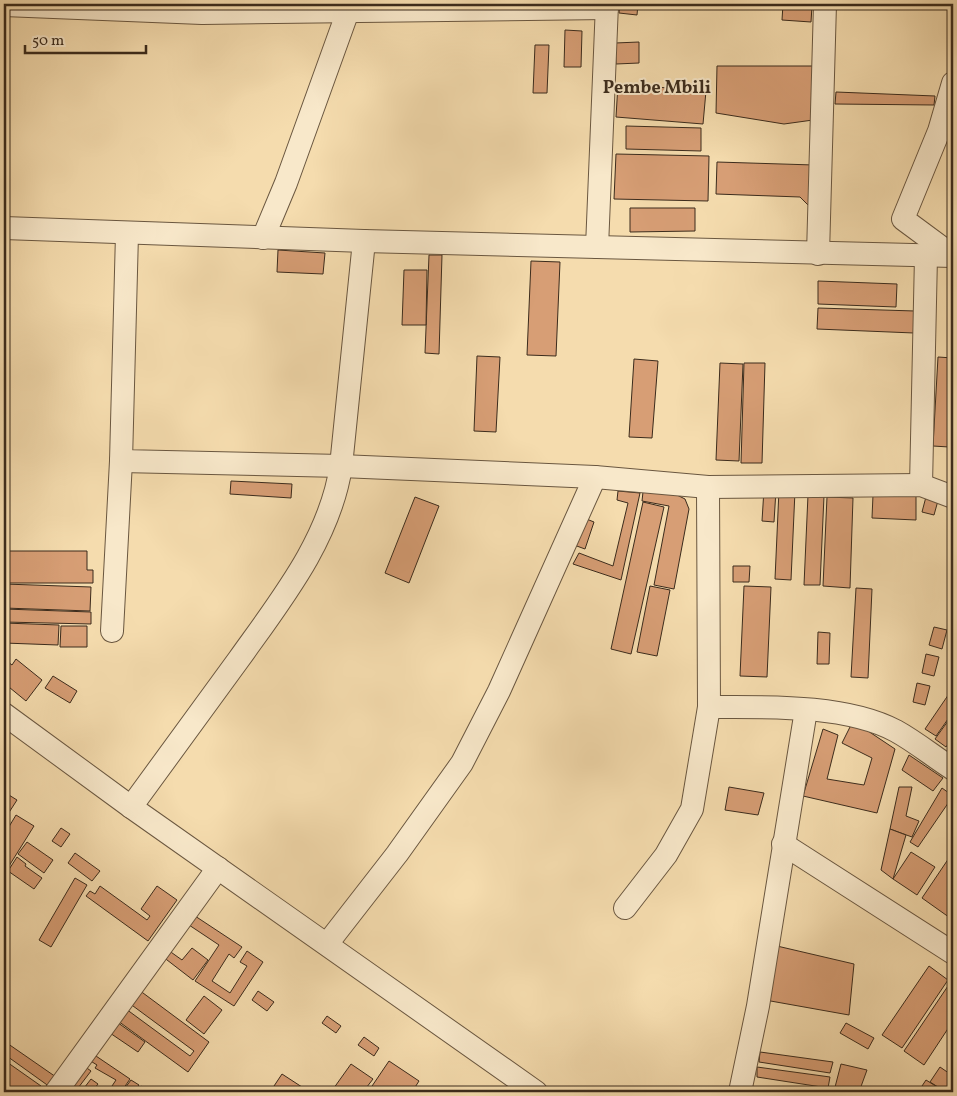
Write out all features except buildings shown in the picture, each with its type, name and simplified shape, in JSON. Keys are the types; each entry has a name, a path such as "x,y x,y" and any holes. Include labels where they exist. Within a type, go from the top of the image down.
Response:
{"street":[{"path":"818,254 825,4"},
{"path":"4,5 202,12 607,6 596,247"},
{"path":"263,238 286,183 348,11"},
{"path":"4,228 127,234 364,241 953,256 902,219 939,131 953,83"},
{"path":"112,631 121,461 127,234"},
{"path":"131,807 282,598 326,524 338,488 341,466 364,241"},
{"path":"921,485 926,256"},
{"path":"121,461 341,466 595,477 708,487 921,485 953,497"},
{"path":"327,944 397,854 462,763 499,691 595,477"},
{"path":"625,908 666,855 692,810 709,707 708,487"},
{"path":"709,707 785,707 863,718 896,731 953,769"},
{"path":"740,1092 758,1006 806,710"},
{"path":"4,714 131,807 536,1092"},
{"path":"783,844 953,953"},
{"path":"56,1092 218,868"}],"district":[{"name":"Pembe Mbili","path":"657,87"}]}
